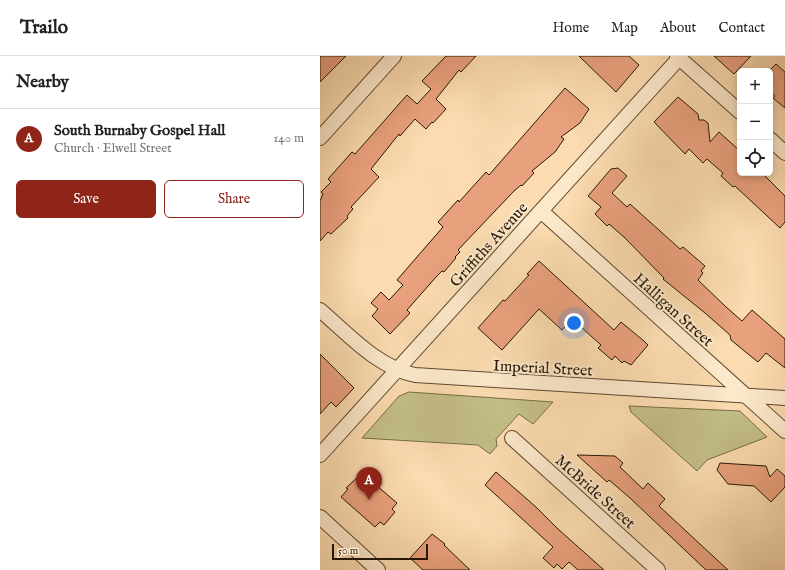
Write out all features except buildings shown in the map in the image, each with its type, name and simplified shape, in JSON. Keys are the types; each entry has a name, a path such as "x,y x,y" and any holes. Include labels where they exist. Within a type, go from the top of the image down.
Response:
{"street":[{"path":"320,138 394,56"},
{"path":"679,57 737,109"},
{"name":"Griffiths Avenue","path":"320,455 679,57"},
{"path":"773,143 785,153"},
{"name":"Halligan Street","path":"541,211 785,431"},
{"name":"Imperial Street","path":"320,310 366,349 397,370 415,375 440,378 785,398"},
{"name":"McBride Street","path":"512,438 658,570"},
{"path":"320,517 378,570"}],"shaded area":[{"path":"409,392 553,402 533,424 519,414 496,439 497,446 490,454 478,445 362,438 399,396"},
{"path":"629,406 740,411 767,437 707,460 697,471 631,412"}],"place":[{"name":"South Burnaby Gospel Hall","path":"369,500"}]}
